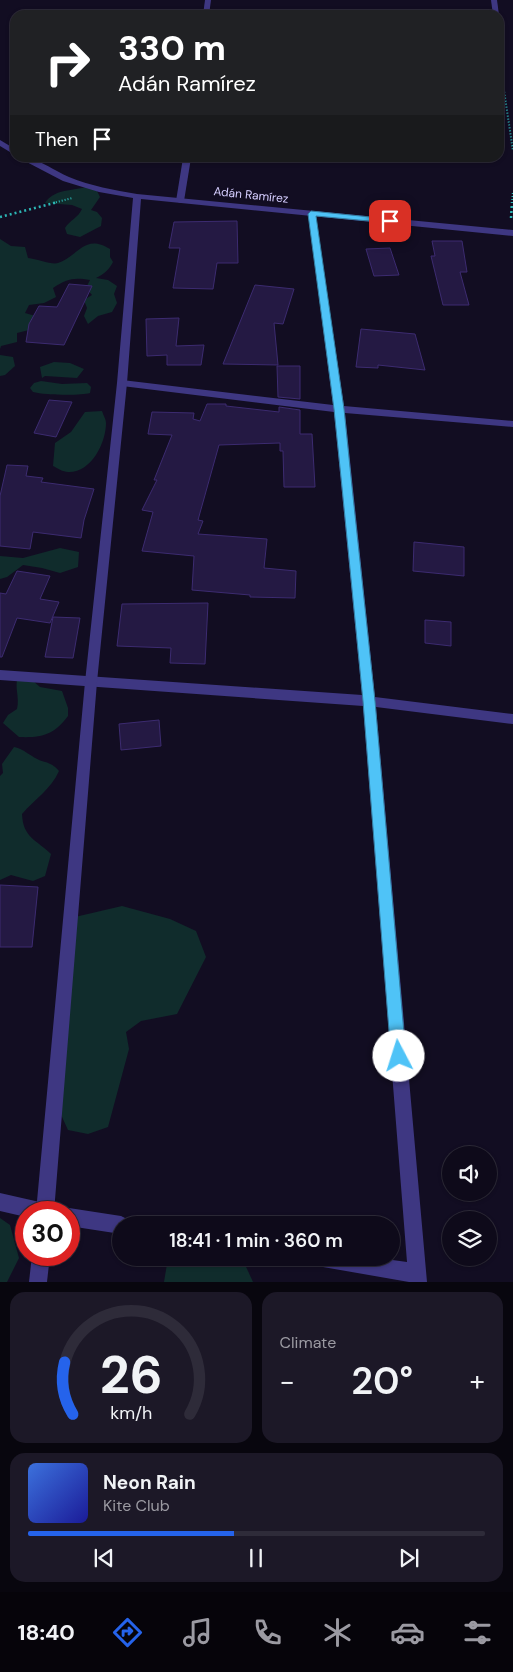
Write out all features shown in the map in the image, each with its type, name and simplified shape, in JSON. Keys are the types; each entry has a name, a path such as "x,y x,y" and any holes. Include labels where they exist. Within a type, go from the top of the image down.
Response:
{"street":[{"name":"Adán Ramírez","path":"31,162 66,179 99,190 137,196 511,232"},
{"path":"180,201 186,162"},
{"path":"45,1201 91,682 122,383 137,196"},
{"path":"311,214 339,409 369,701 418,1277 363,1266"},
{"path":"122,383 339,409 513,424"},
{"path":"0,675 369,701 513,718"},
{"path":"0,1202 15,1205"},
{"path":"80,1219 112,1224"},
{"path":"38,1282 40,1266"}],"path":[{"path":"504,91 513,152"},
{"path":"0,217 99,190"},
{"path":"511,232 513,191"}],"green space":[{"path":"86,187 97,191 100,197 91,210 97,212 102,218 101,226 80,237 67,234 65,228 82,209 72,205 45,203 53,195 63,191"},
{"path":"0,239 11,246 25,247 28,258 52,263 65,260 82,247 94,243 110,249 110,257 113,262 106,272 96,278 108,280 117,286 114,294 117,303 112,312 98,316 88,324 84,316 87,308 84,300 92,295 86,288 90,280 75,279 66,281 53,288 56,297 44,303 29,305 25,313 39,317 33,329 17,333 17,342 1,346 0,349"},
{"path":"0,355 13,357 15,366 5,375 0,376"},
{"path":"54,362 70,363 84,369 77,378 45,376 42,378 40,367"},
{"path":"41,381 62,384 87,383 91,387 90,393 62,395 33,392 30,388 34,383"},
{"path":"102,411 106,422 105,431 100,448 90,462 84,468 68,472 53,466 55,443 71,432 85,412"},
{"path":"60,548 79,552 78,567 60,573 23,565 7,577 0,579 0,556 23,558"},
{"path":"18,676 33,681 40,687 62,691 68,708 68,716 58,727 40,736 19,737 3,723 8,715 17,709"},
{"path":"14,747 53,765 59,771 47,789 22,814 28,834 51,854 45,876 33,881 11,875 0,880 0,776 3,773 2,764"},
{"path":"122,906 170,919 196,931 206,957 177,1014 141,1021 126,1032 129,1049 108,1127 88,1134 68,1130 52,1095 75,917"},
{"path":"0,1218 10,1225 15,1243 15,1266 7,1282 0,1282"},
{"path":"167,1266 246,1266 253,1282 164,1282"}],"building":[{"path":"237,221 238,263 217,263 213,289 173,288 180,248 169,248 174,222"},
{"path":"432,241 462,241 467,272 460,272 469,305 443,305 431,256 435,256"},
{"path":"390,248 399,275 374,276 366,249"},
{"path":"69,284 92,286 64,345 26,342 29,324 39,306 57,307"},
{"path":"255,285 294,289 283,324 274,323 278,365 223,364"},
{"path":"179,318 176,346 204,345 201,365 167,365 167,355 147,356 146,319"},
{"path":"361,329 415,334 425,370 378,365 378,368 356,367"},
{"path":"277,366 300,366 300,399 278,397"},
{"path":"49,400 72,402 56,437 34,433"},
{"path":"207,404 226,404 226,406 279,412 279,407 300,410 300,434 312,434 315,487 284,487 283,451 280,451 280,443 219,445 198,520 203,521 198,534 267,539 264,568 296,571 295,598 250,597 250,595 192,590 194,556 142,551 153,512 142,510 157,480 154,480 172,435 148,434 152,412 194,413 193,419 200,421"},
{"path":"7,465 28,466 26,476 43,478 41,482 94,489 84,520 81,538 33,532 30,549 0,546 0,496"},
{"path":"414,542 464,547 464,576 413,571"},
{"path":"17,571 50,576 40,599 59,602 50,623 17,618 2,657 0,657 0,593 6,594"},
{"path":"208,603 205,664 170,663 171,648 117,646 122,604"},
{"path":"53,617 80,618 73,658 45,657"},
{"path":"425,620 451,622 451,646 425,643"},
{"path":"159,720 161,746 121,750 119,724"},
{"path":"0,885 38,887 32,947 0,947"}],"route":[{"path":"390,221 311,214 339,409 369,701 399,1056"}]}
